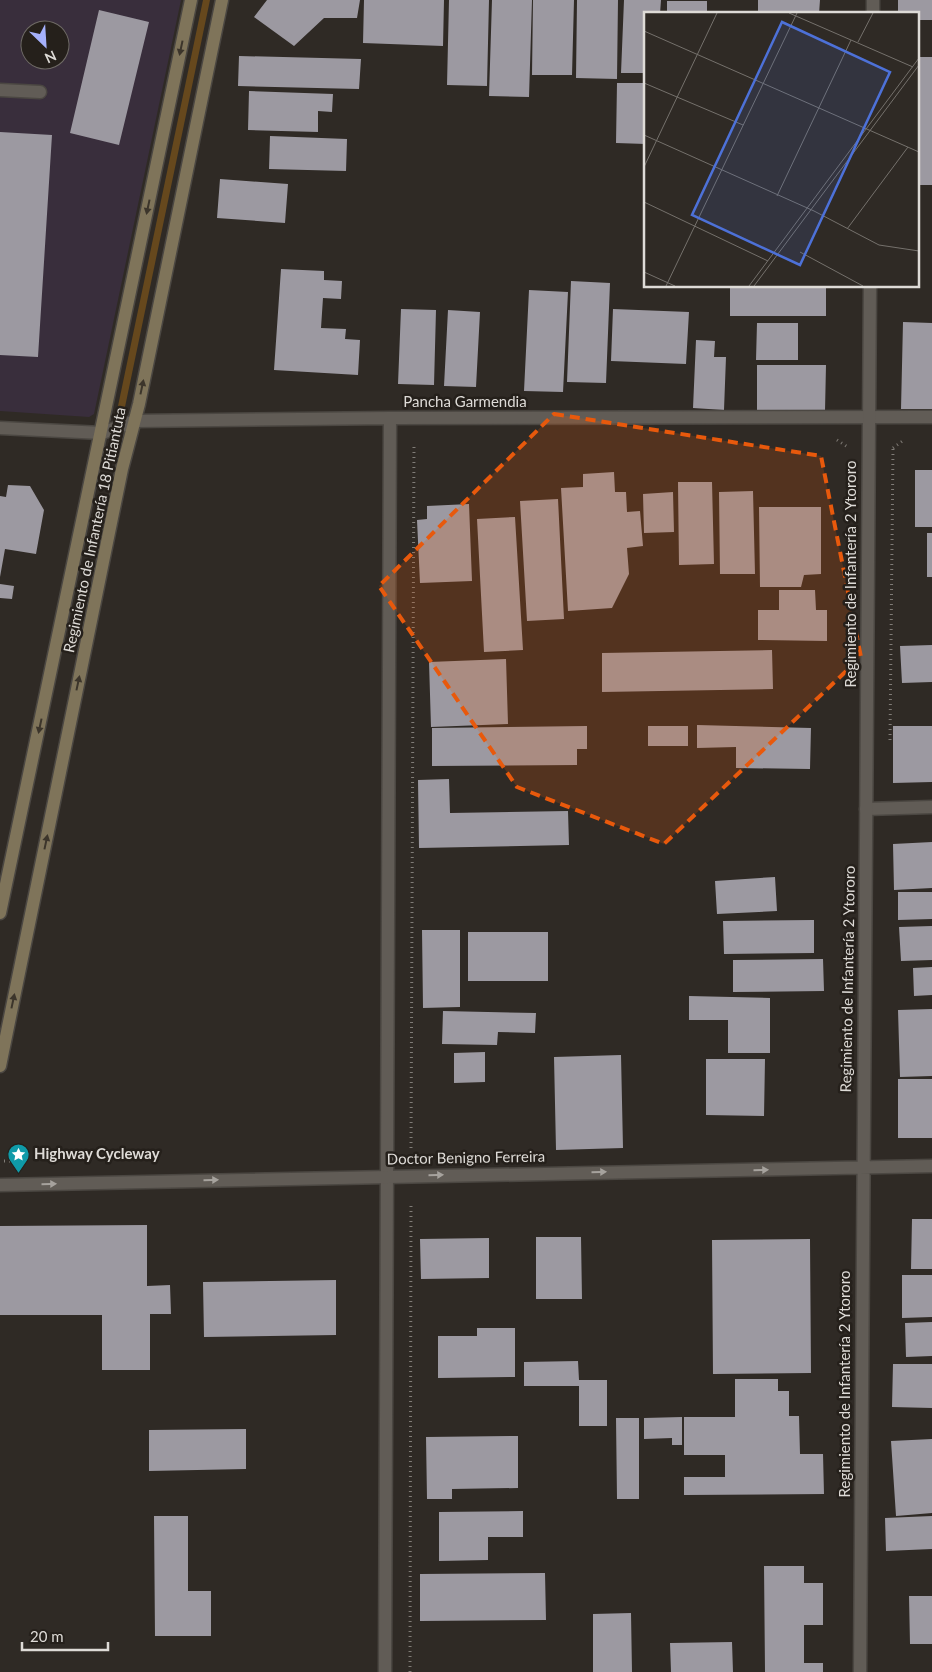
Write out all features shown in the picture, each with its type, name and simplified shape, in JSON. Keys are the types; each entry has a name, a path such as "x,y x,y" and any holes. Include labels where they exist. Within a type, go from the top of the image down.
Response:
{"main road":[{"name":"Regimiento de Infantería 18 Pitiantuta","path":"0,914 191,0"},
{"name":"Regimiento de Infantería 18 Pitiantuta","path":"0,1066 122,469 135,421 222,0"}],"street":[{"path":"0,90 40,92"},
{"name":"Regimiento de Infantería 2 Ytororo","path":"860,1672 870,288"},
{"name":"Pancha Garmendia","path":"0,428 102,433 135,421 390,418 932,417"},
{"path":"385,1672 390,418"},
{"path":"866,809 932,807"},
{"name":"Doctor Benigno Ferreira","path":"0,1185 932,1166"}],"path":[{"path":"890,742 894,448 902,440 909,440"},
{"path":"411,1148 414,444"},
{"path":"886,448 894,448"},
{"path":"410,1672 411,1204"}],"highlighted area":[{"path":"554,414 821,456 861,657 664,844 517,787 379,586"}],"shaded area":[{"path":"0,0 181,0 94,414 89,417 0,411"},
{"path":"203,0 210,0 120,431 113,430"}],"building":[{"path":"267,0 360,0 357,18 324,18 294,46 254,17"},
{"path":"364,0 444,0 443,46 363,43"},
{"path":"449,0 489,0 487,86 447,85"},
{"path":"492,0 532,0 529,97 489,96"},
{"path":"533,0 574,0 572,75 532,75"},
{"path":"577,0 618,0 617,79 576,78"},
{"path":"624,0 661,0 660,12 644,12 644,73 621,73"},
{"path":"758,0 820,0 819,12 758,12"},
{"path":"898,0 932,0 932,20 920,20 920,12 898,12"},
{"path":"667,1 707,1 707,12 667,12"},
{"path":"99,10 149,22 119,145 70,133"},
{"path":"239,56 361,59 359,89 238,86"},
{"path":"920,57 932,57 932,185 920,185"},
{"path":"617,83 644,83 644,144 616,143"},
{"path":"249,91 333,94 332,112 318,111 318,132 248,130"},
{"path":"0,132 52,135 38,357 0,355"},
{"path":"270,136 347,139 346,171 269,169"},
{"path":"220,179 288,184 285,223 217,218"},
{"path":"281,269 324,271 324,280 342,281 341,299 323,298 321,328 346,329 345,339 360,340 358,375 274,370"},
{"path":"571,281 610,283 606,383 567,382"},
{"path":"730,288 826,288 826,316 730,316"},
{"path":"529,290 568,292 563,392 524,391"},
{"path":"401,309 436,310 434,385 398,384"},
{"path":"613,309 689,312 686,364 611,361"},
{"path":"448,310 480,312 476,387 444,386"},
{"path":"903,322 932,323 932,409 901,409"},
{"path":"757,323 798,323 798,360 756,360"},
{"path":"696,340 715,341 714,357 726,357 724,410 693,408"},
{"path":"757,365 826,365 825,411 757,411"},
{"path":"915,470 932,470 932,527 915,527"},
{"path":"614,472 615,492 626,492 627,512 640,511 643,546 627,548 629,574 612,608 568,611 561,488 583,487 583,474"},
{"path":"678,482 712,482 714,564 679,565"},
{"path":"8,485 30,486 44,510 36,554 5,549 0,577 0,496 6,497"},
{"path":"753,491 755,574 720,574 719,492"},
{"path":"673,492 674,532 644,533 643,494"},
{"path":"558,499 564,619 527,621 520,501"},
{"path":"469,504 472,581 420,583 417,520 427,519 427,506"},
{"path":"759,507 821,507 821,574 804,575 801,587 760,587"},
{"path":"515,517 523,650 484,652 477,519"},
{"path":"927,533 932,533 932,577 927,577"},
{"path":"0,584 14,586 12,599 0,598"},
{"path":"779,590 815,590 816,610 827,610 827,641 758,640 758,610 779,610"},
{"path":"932,645 932,682 902,683 900,646"},
{"path":"772,650 773,689 602,692 602,653"},
{"path":"506,659 508,724 431,727 429,662"},
{"path":"697,725 811,728 810,769 736,768 736,747 697,748"},
{"path":"587,726 587,749 577,749 577,765 432,766 432,728"},
{"path":"648,726 688,726 688,746 648,746"},
{"path":"893,726 932,726 932,782 893,783"},
{"path":"449,779 450,813 568,811 569,845 419,848 418,780"},
{"path":"932,842 932,888 894,890 893,844"},
{"path":"775,877 777,911 717,914 715,881"},
{"path":"898,892 932,892 932,919 898,920"},
{"path":"814,920 814,953 724,954 723,921"},
{"path":"932,926 932,960 901,961 899,927"},
{"path":"422,930 460,930 460,1007 423,1008"},
{"path":"468,932 548,932 548,981 468,981"},
{"path":"823,959 824,991 733,992 733,960"},
{"path":"932,967 932,995 914,996 913,968"},
{"path":"689,996 770,998 770,1053 728,1053 728,1020 689,1020"},
{"path":"932,1009 932,1076 900,1077 898,1010"},
{"path":"443,1011 536,1013 535,1033 498,1032 497,1045 442,1044"},
{"path":"485,1052 485,1082 454,1083 454,1053"},
{"path":"621,1055 623,1148 556,1150 554,1057"},
{"path":"706,1059 765,1059 764,1116 706,1115"},
{"path":"898,1079 932,1079 932,1138 898,1138"},
{"path":"912,1219 932,1219 932,1269 911,1269"},
{"path":"147,1225 147,1286 170,1285 171,1314 150,1314 150,1370 102,1370 102,1315 0,1315 0,1226"},
{"path":"536,1237 581,1237 582,1299 536,1299"},
{"path":"489,1238 489,1278 421,1279 420,1239"},
{"path":"810,1239 811,1373 713,1374 712,1240"},
{"path":"902,1275 932,1275 932,1317 902,1318"},
{"path":"336,1280 336,1335 204,1337 203,1282"},
{"path":"932,1322 932,1356 906,1357 905,1323"},
{"path":"477,1328 515,1328 515,1377 438,1378 438,1336 477,1336"},
{"path":"578,1361 579,1380 607,1380 607,1426 579,1426 579,1386 524,1386 524,1362"},
{"path":"893,1364 932,1364 932,1408 892,1407"},
{"path":"735,1379 778,1379 778,1391 789,1391 789,1416 799,1416 800,1454 823,1454 824,1494 684,1495 684,1477 725,1477 725,1455 684,1455 684,1417 735,1417"},
{"path":"682,1417 682,1445 672,1445 672,1438 644,1439 644,1418"},
{"path":"616,1418 639,1418 639,1499 617,1499"},
{"path":"246,1429 246,1469 149,1471 149,1430"},
{"path":"518,1436 518,1488 452,1489 452,1499 427,1499 426,1437"},
{"path":"932,1439 932,1513 896,1516 891,1441"},
{"path":"523,1511 523,1537 488,1537 488,1560 439,1561 439,1512"},
{"path":"154,1516 188,1516 188,1591 211,1591 211,1636 155,1636"},
{"path":"932,1516 932,1549 886,1551 885,1518"},
{"path":"764,1566 804,1566 804,1583 823,1583 823,1625 804,1625 804,1663 823,1663 823,1672 765,1672"},
{"path":"545,1573 546,1620 420,1621 420,1574"},
{"path":"909,1596 932,1596 932,1644 910,1644"},
{"path":"631,1613 632,1672 593,1672 593,1614"},
{"path":"732,1642 733,1672 671,1672 670,1643"}],"place":[{"name":"Highway Cycleway","path":"18,1173"}]}
